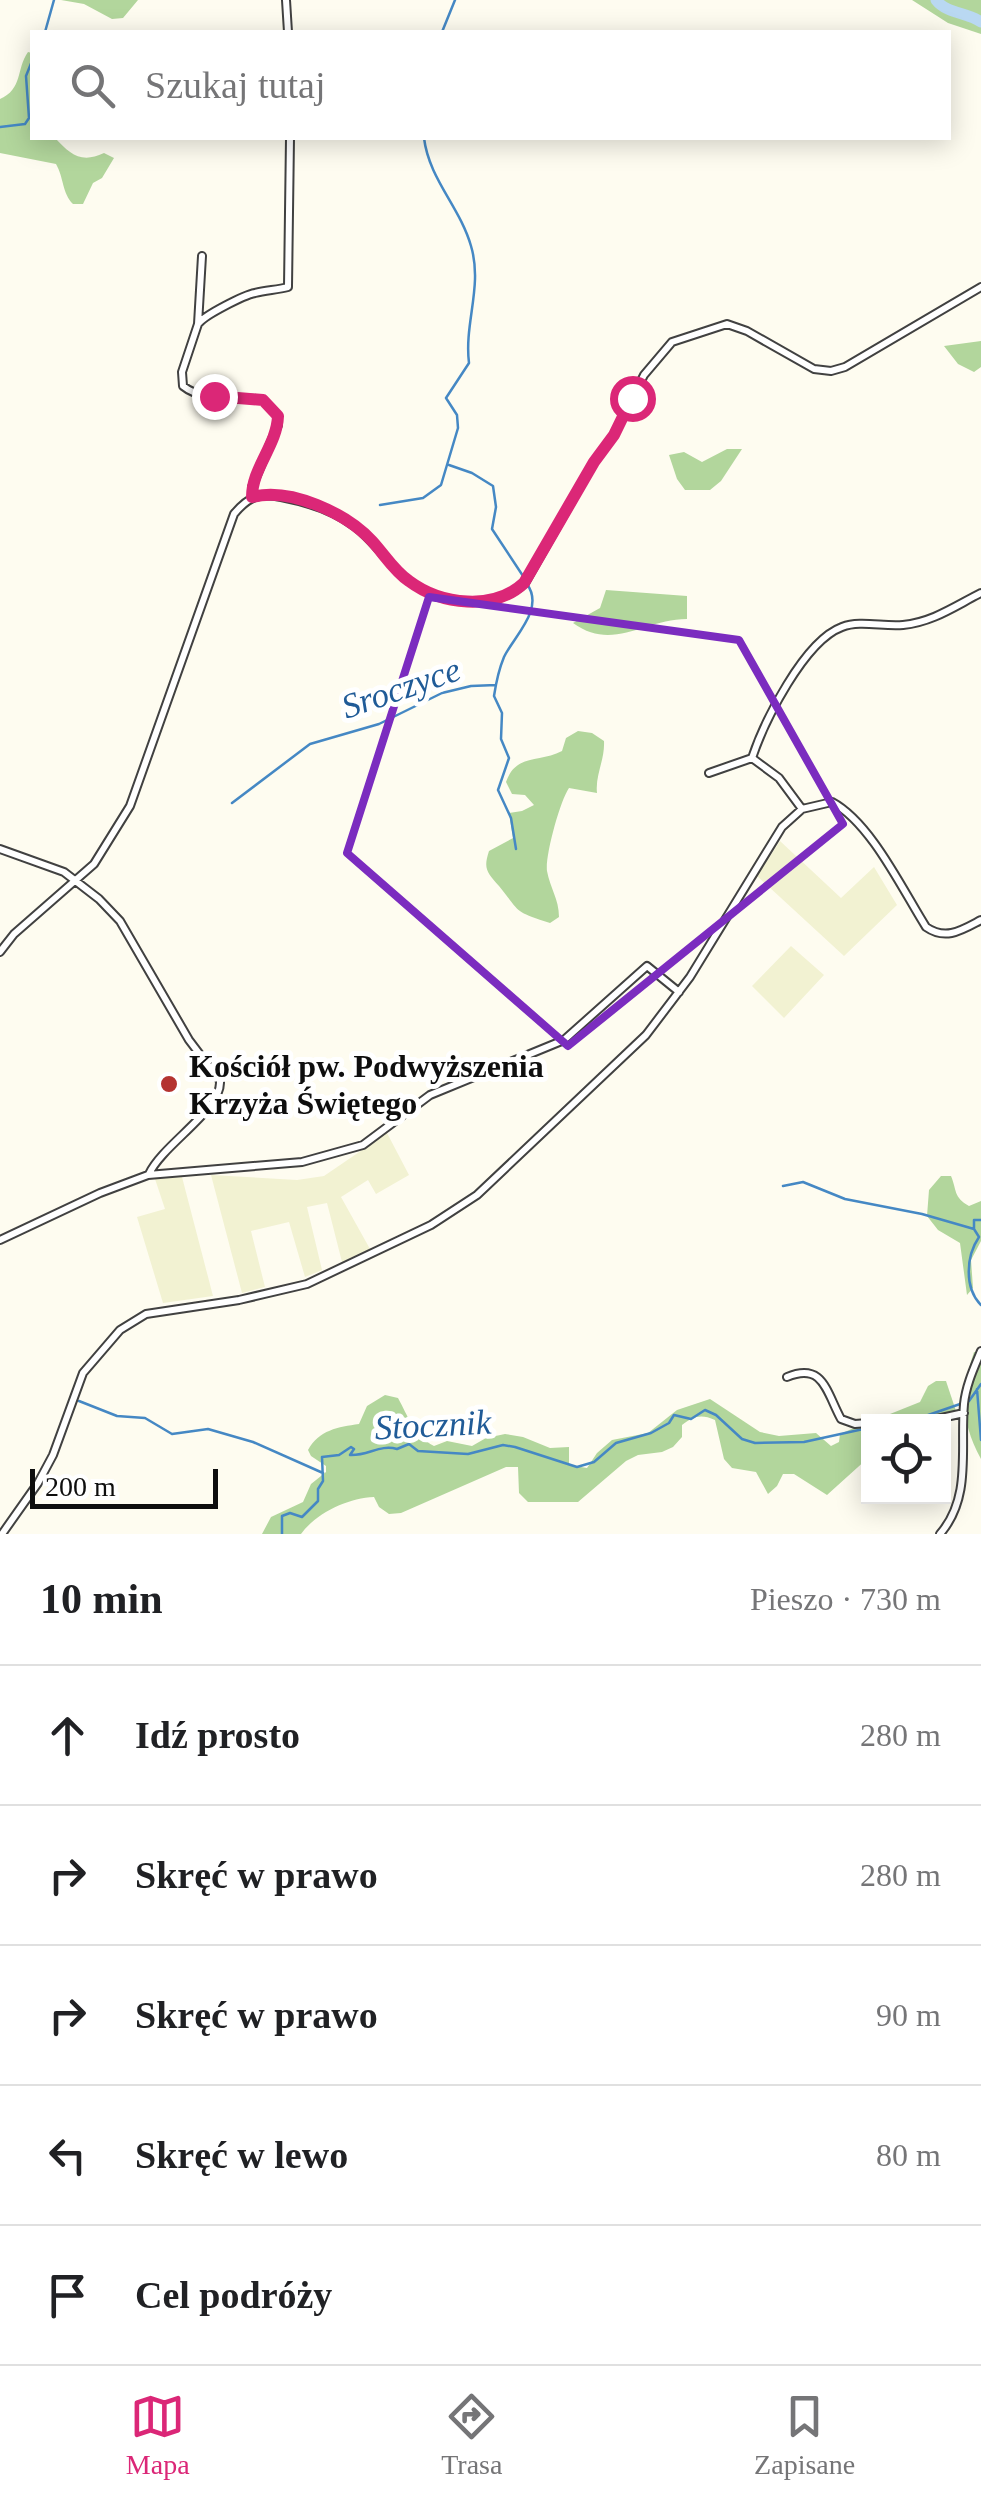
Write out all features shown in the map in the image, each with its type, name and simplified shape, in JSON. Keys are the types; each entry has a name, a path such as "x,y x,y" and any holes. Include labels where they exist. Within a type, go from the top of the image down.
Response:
{"street":[{"path":"286,0 288,30"},
{"path":"198,324 206,314 251,294 288,288 290,140"},
{"path":"202,256 198,324 182,372 183,386 190,392 263,400 278,416 252,487 252,497"},
{"path":"0,952 14,934 94,864 130,806 234,514 252,497 262,494 286,498 329,511 370,538 410,582 432,593 482,602 499,599 514,593 533,570 567,506 614,435 644,375 672,342 727,324 814,369 831,371 845,367 981,287"},
{"path":"752,758 764,722 780,694 800,666 834,631 852,625 896,626 928,620 981,594"},
{"path":"709,773 752,758"},
{"path":"752,758 779,778 802,809"},
{"path":"2,1534 46,1469 83,1373 120,1330 146,1314 239,1300 307,1284 431,1225 477,1195 646,1035 679,992 782,827 802,809 832,802 842,808 865,832 926,927 936,934 957,932 981,920"},
{"path":"0,848 64,872 100,898 120,921 189,1040 220,1081 218,1098 162,1152 148,1175"},
{"path":"0,1240 148,1175 302,1162 339,1154 363,1145 430,1095 564,1040 647,966 679,992"},
{"path":"940,1534 958,1502 968,1382 981,1351"},
{"path":"787,1377 805,1370 812,1372 841,1419 861,1424"},
{"path":"951,1415 964,1412"}],"highlighted area":[{"path":"429,597 739,640 843,824 568,1046 347,853"}],"green space":[{"path":"61,0 138,0 123,18 112,19 84,4"},
{"path":"912,0 981,0 981,34 948,23"},
{"path":"30,52 30,140 57,140 82,157 104,153 114,158 102,178 93,183 83,204 69,200 56,164 0,153 0,99 16,84 24,58"},
{"path":"981,341 981,367 974,372 958,364 944,346"},
{"path":"727,449 742,449 721,481 710,490 685,490 669,455 684,452 702,462"},
{"path":"606,590 687,596 687,619 602,635 573,623 600,608"},
{"path":"578,731 592,733 604,741 603,755 597,793 569,788 558,816 547,871 559,917 550,923 519,910 489,874 486,862 489,851 513,838 509,813 534,805 525,795 512,794 506,782 510,773 522,763 562,751 566,738"},
{"path":"780,841 841,898 874,867 897,905 844,956 757,876"},
{"path":"791,946 824,975 784,1018 752,986"},
{"path":"387,1133 409,1175 376,1194 368,1180 341,1197 370,1249 342,1262 327,1203 307,1207 322,1270 305,1277 289,1222 251,1231 265,1287 242,1293 211,1175 297,1180 324,1176"},
{"path":"941,1176 951,1176 964,1203 969,1206 981,1201 981,1241 971,1260 973,1288 967,1295 960,1243 938,1230 927,1216 929,1190"},
{"path":"182,1177 213,1296 163,1303 137,1217 165,1209 155,1179"},
{"path":"974,1352 981,1352 981,1459 969,1432 965,1406"},
{"path":"946,1381 956,1411 890,1414 920,1402 928,1386"},
{"path":"385,1395 398,1398 416,1431 434,1446 447,1441 472,1446 505,1434 550,1448 569,1447 569,1465 587,1468 612,1440 648,1433 677,1410 710,1399 760,1432 779,1436 816,1433 831,1446 839,1442 840,1434 861,1425 861,1464 827,1495 794,1474 783,1474 768,1494 756,1472 732,1468 724,1459 715,1420 698,1417 682,1425 682,1437 673,1447 626,1461 578,1502 528,1502 519,1493 518,1467 506,1467 401,1513 389,1514 374,1497 364,1498 324,1513 301,1534 262,1534 271,1517 303,1502 311,1484 326,1472 326,1466 308,1450 312,1443 330,1431 359,1424 367,1406"}],"waterway":[{"path":"46,30 54,0"},
{"name":"Sroczyce","path":"443,30 455,0"},
{"path":"936,0 981,22"},
{"path":"0,127 25,124 29,118 26,76 30,66"},
{"name":"Sroczyce","path":"380,505 423,498 441,485 458,428 457,415 446,398 469,363 474,261 466,232 432,167 424,140"},
{"name":"Sroczyce","path":"449,465 493,486 496,507 492,529 523,576"},
{"path":"516,849 511,818 498,790 509,758 501,739 502,713 494,696 504,657 530,613 532,593 527,584"},
{"name":"Sroczyce","path":"232,803 310,744 379,724 442,693 496,685"},
{"path":"783,1186 803,1182 845,1199 974,1229"},
{"path":"981,1220 974,1220 979,1237 971,1253 969,1272 972,1290 981,1305"},
{"name":"Stocznik","path":"969,1401 981,1384"},
{"path":"977,1389 981,1440"},
{"path":"79,1401 117,1416 145,1418 172,1434 208,1429 253,1442 323,1473"},
{"name":"Stocznik","path":"931,1414 963,1403"},
{"name":"Stocznik","path":"282,1534 282,1516 290,1513 302,1517 318,1501 323,1481 322,1457 339,1455 351,1447 354,1449 350,1455 409,1444 418,1451 468,1454 503,1445 577,1467 594,1462 616,1443 651,1433 669,1423 674,1415 691,1419 705,1410 742,1439 755,1443 804,1442 861,1430"}],"place":[{"name":"Kościół pw. Podwyższenia Krzyża Świętego","path":"169,1084"}],"route":[{"path":"214,396 263,400 278,416 278,425 252,487 252,497 262,494 286,498 329,511 370,538 410,582 432,593 482,602 514,593 524,583 594,462 614,435 632,398"}]}
